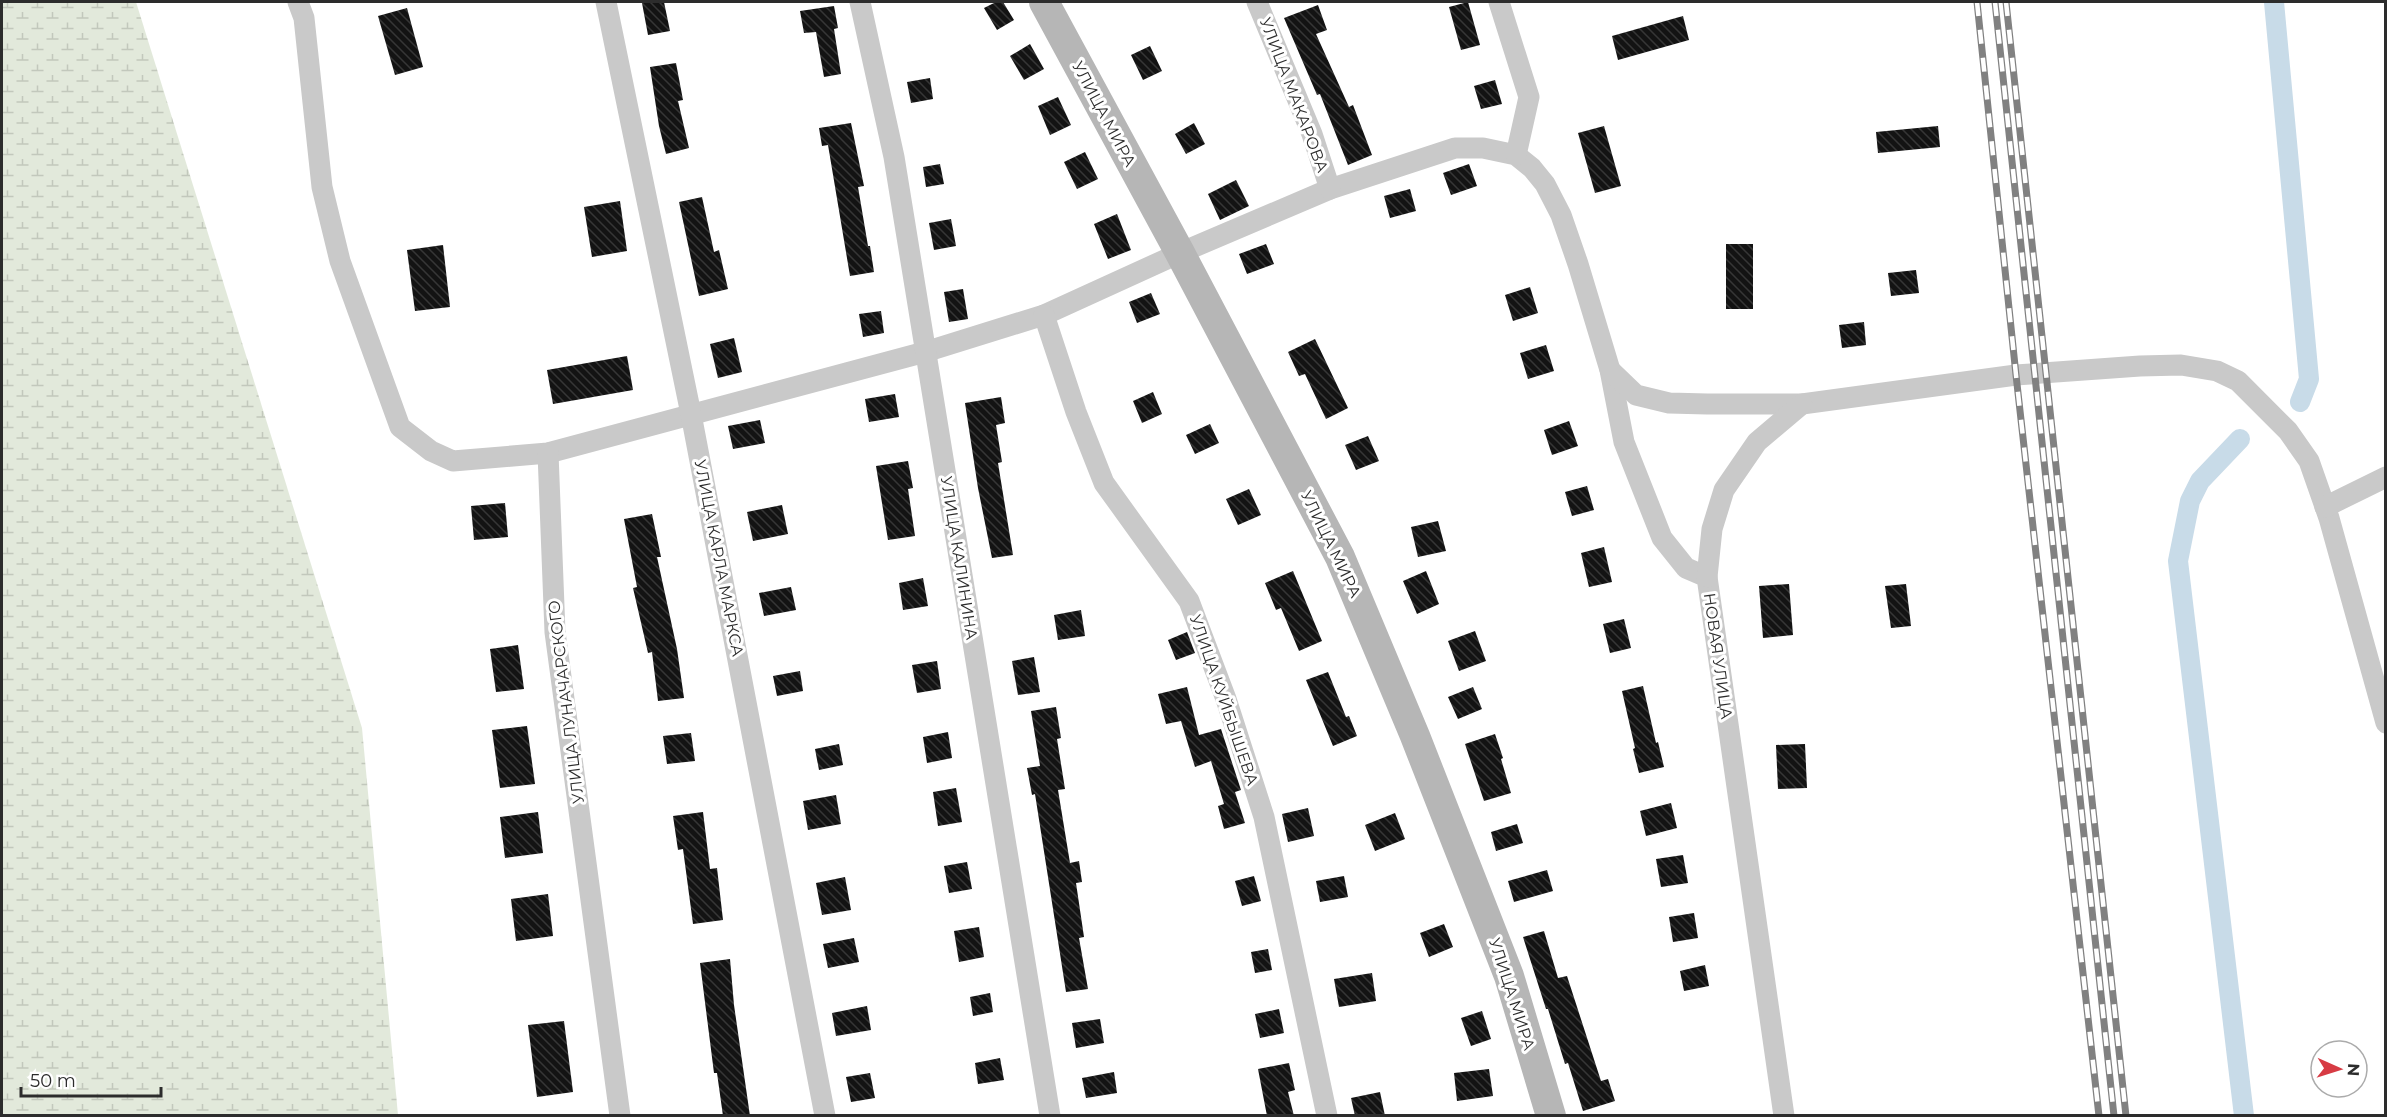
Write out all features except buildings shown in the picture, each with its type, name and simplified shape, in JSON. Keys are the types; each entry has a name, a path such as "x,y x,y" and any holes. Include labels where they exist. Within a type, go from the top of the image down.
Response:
{"street":[{"path":"298,2 304,18 322,187 340,261 400,428 432,451 453,461 548,453 925,352 1044,315 1180,252 1330,189 1455,148 1484,147 1516,155 1529,97 1499,2"},
{"name":"УЛИЦА КАРЛА МАРКСА","path":"606,2 691,414 825,1116"},
{"name":"УЛИЦА КАЛИНИНА","path":"860,2 894,157 1050,1116"},
{"name":"УЛИЦА МИРА","path":"1044,2 1180,252 1340,557 1415,736 1509,976 1551,1116"},
{"name":"УЛИЦА МАКАРОВА","path":"1257,2 1312,134 1330,189"},
{"name":"НОВАЯ УЛИЦА","path":"1516,155 1532,168 1545,184 1561,215 1610,370 1624,442 1662,538 1686,568 1707,577 1784,1116"},
{"name":"УЛИЦА КУЙБЫШЕВА","path":"1044,315 1076,412 1104,483 1115,502 1154,550 1189,601 1226,699 1264,817 1327,1116"},
{"path":"1610,370 1636,394 1669,404 1802,405 2016,375 2181,365 2217,371 2238,381 2288,431 2309,461 2325,507 2385,723"},
{"path":"1707,577 1712,530 1724,490 1757,442 1802,405"},
{"name":"УЛИЦА ЛУНАЧАРСКОГО","path":"548,453 555,632 620,1116"},
{"path":"2325,507 2385,477"}],"green space":[{"path":"2,2 136,2 362,728 398,1115 2,1115"}],"waterway":[{"path":"2274,2 2309,379 2300,402"},
{"path":"2240,439 2200,481 2190,501 2178,561 2244,1116"}],"railway":[{"path":"1977,2 2016,375 2099,1116"},
{"path":"1995,2 2114,1116"},
{"path":"2006,2 2126,1116"}]}
